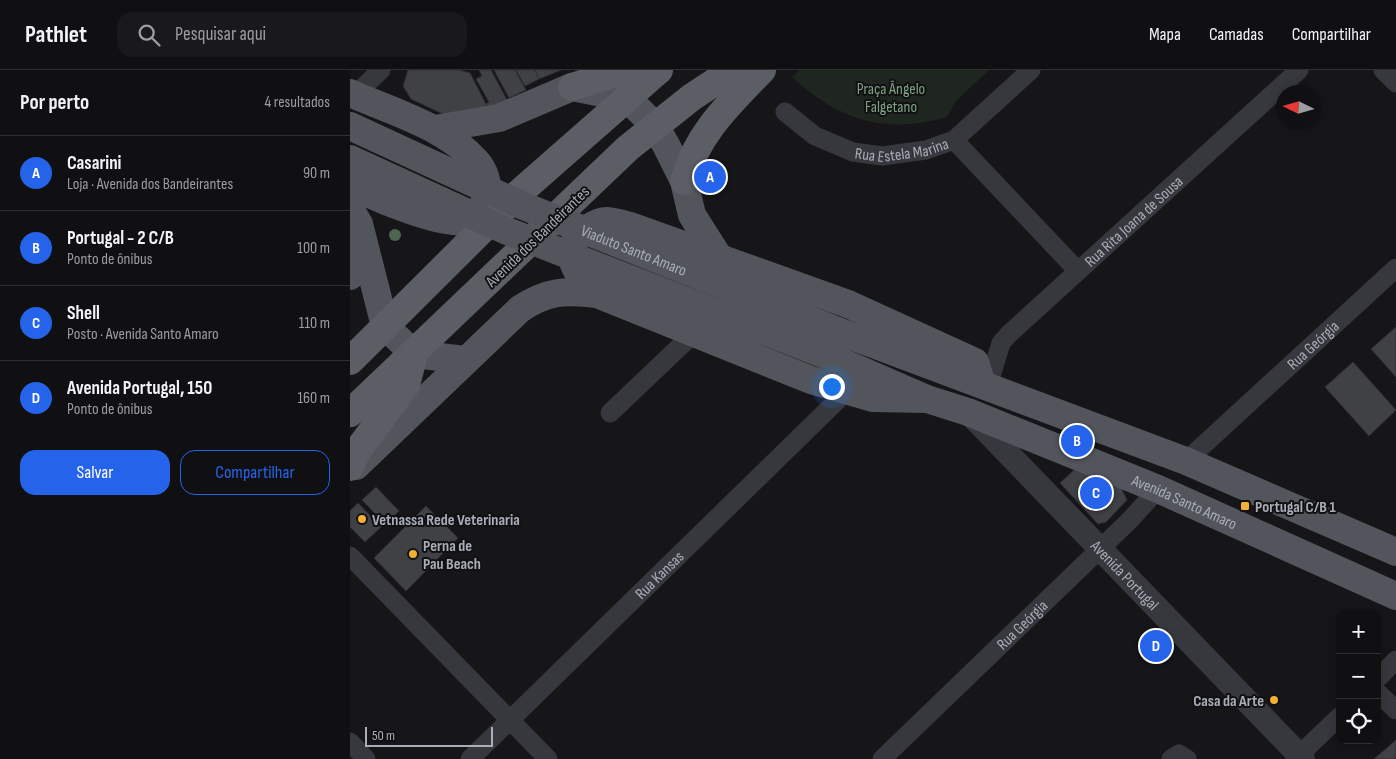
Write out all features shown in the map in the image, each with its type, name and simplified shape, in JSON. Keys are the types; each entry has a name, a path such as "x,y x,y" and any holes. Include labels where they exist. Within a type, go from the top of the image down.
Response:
{"highway":[{"path":"572,87 619,72 658,70"},
{"path":"350,361 520,192 658,70"},
{"name":"Avenida dos Bandeirantes","path":"350,413 628,148 692,96 733,70"},
{"path":"684,181 696,146 711,126 762,70"},
{"path":"350,341 385,326"},
{"path":"350,467 357,451 406,385 414,354"}],"main road":[{"path":"436,129 499,118 572,87 627,98 655,126 684,181 692,216 718,256"},
{"path":"350,201 372,196 406,209 455,222 469,220 476,215 485,200 488,185 485,174 478,162 436,129 352,94"},
{"name":"Viaduto Santo Amaro","path":"350,126 521,206 838,331 985,385"},
{"name":"Viaduto Santo Amaro","path":"350,160 507,231 833,358"},
{"path":"350,201 359,224 385,326 414,354 465,360"},
{"path":"350,201 354,247 350,276"},
{"path":"597,294 576,271 571,262 571,251 574,241 592,225 606,220 633,227 848,304 973,361 977,364 985,385 1186,461 1396,552"},
{"path":"350,472 465,360 492,338 520,309 536,298 552,293 574,291 597,294 810,380 847,391 873,398 927,399"},
{"name":"Avenida Santo Amaro","path":"833,358 927,399 968,412 1158,489 1396,596"}],"street":[{"path":"352,94 381,70"},
{"name":"Rua Estela Marina","path":"785,112 815,136 854,152 882,156 926,150 954,140 1031,70"},
{"name":"Rua Rita Joana de Sousa","path":"985,385 1001,343 1009,334 1077,270 1299,70"},
{"path":"1383,70 1396,83"},
{"path":"954,140 1077,270"},
{"name":"Rua Geórgia","path":"1186,461 1396,268"},
{"path":"610,413 694,334"},
{"name":"Rua Kansas","path":"470,759 847,391"},
{"name":"Avenida Portugal","path":"968,412 1299,758"},
{"name":"Rua Geórgia","path":"882,759 1130,520 1158,489"},
{"path":"350,556 548,759"},
{"path":"1381,675 1396,660"},
{"path":"1381,696 1396,710"},
{"path":"1299,758 1336,720"},
{"path":"350,742 366,759"},
{"path":"1171,759 1179,754 1187,759"}],"green space":[{"name":"Praça Ângelo Falgetano","path":"800,70 989,70 956,101 947,117 924,122 883,124 864,120 827,104 792,77"}],"building":[{"path":"408,70 459,70 470,73 490,112 445,115 411,99 403,86"},
{"path":"479,70 491,70 507,100 498,105 493,117 486,104 489,102 476,79 482,76"},
{"path":"494,70 515,70 526,90 509,98"},
{"path":"516,70 535,70 539,79 525,86"},
{"path":"535,70 561,70 539,79"},
{"path":"1396,327 1396,377 1371,349"},
{"path":"1353,362 1396,410 1369,436 1325,387"},
{"path":"1074,470 1120,486 1127,500 1106,522 1098,524 1060,483"},
{"path":"376,487 399,511 385,524 362,500"},
{"name":"Vetnassa Rede Veterinaria","path":"358,503 381,527 365,542 350,527 350,511"},
{"name":"Perna de Pau Beach","path":"426,506 458,538 406,591 374,558"},
{"path":"1396,740 1396,759 1374,759"}],"place":[{"name":"Casarini","path":"710,177"},
{"name":"Portugal - 2 C/B","path":"1077,441"},
{"name":"Shell","path":"1096,493"},
{"name":"Portugal C/B 1","path":"1245,506"},
{"name":"Vetnassa Rede Veterinaria","path":"362,519"},
{"name":"Perna de Pau Beach","path":"413,554"},
{"name":"Avenida Portugal, 150","path":"1156,646"},
{"name":"Casa da Arte","path":"1274,700"}]}
